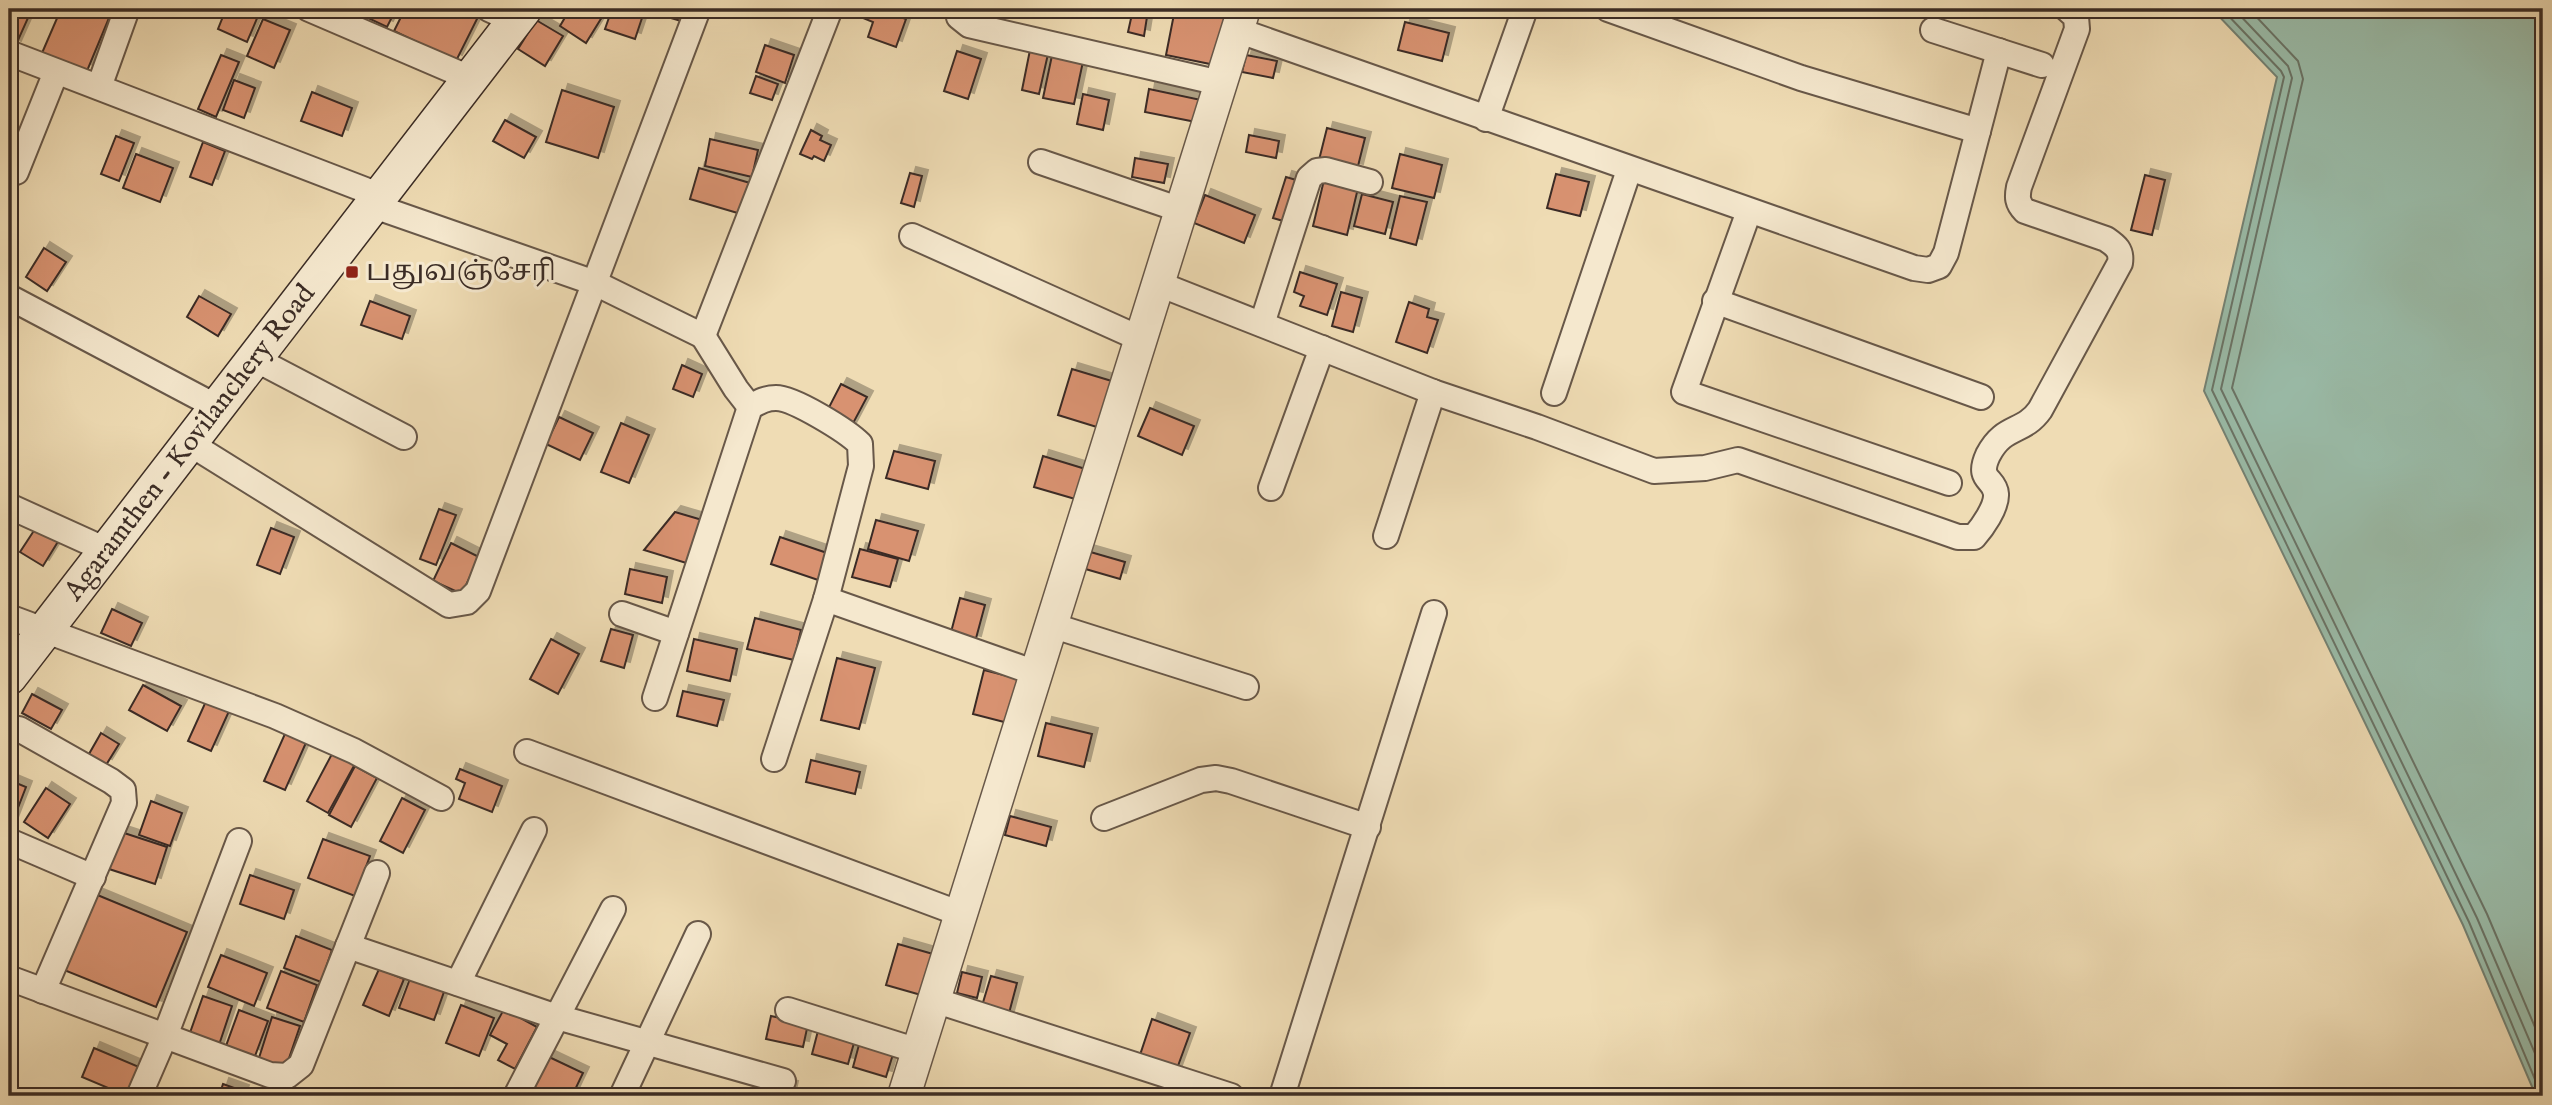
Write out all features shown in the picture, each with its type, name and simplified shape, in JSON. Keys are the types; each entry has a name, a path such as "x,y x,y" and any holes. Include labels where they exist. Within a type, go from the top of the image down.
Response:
{"main road":[{"name":"Agaramthen - Kovilanchery Road","path":"9,677 472,79 510,13"}],"street":[{"path":"99,87 127,9"},
{"path":"309,9 472,79"},
{"path":"190,443 449,605 467,602 478,591 698,9"},
{"path":"703,336 830,9"},
{"path":"960,9 959,17 969,24 1220,83"},
{"path":"1486,119 1525,9"},
{"path":"1608,9 1801,78 1978,131"},
{"path":"1159,284 1433,392 1654,471 1705,468 1738,460 1958,537 1974,537 1995,501 1994,487 1984,473 1987,457 2003,434 2026,424 2040,410 2120,262 2121,254 2117,246 2106,239 2025,211 2017,198 2077,29 2076,17 2067,9"},
{"path":"904,1096 1240,20 1486,119 1914,268 1928,270 1939,267 1946,253 1999,51"},
{"path":"1933,30 2042,65"},
{"path":"9,53 378,201 595,283 703,336 750,408"},
{"path":"16,172 56,72"},
{"path":"1041,162 1181,210"},
{"path":"1262,324 1309,178 1317,171 1326,170 1370,182"},
{"path":"1554,393 1629,170"},
{"path":"1749,211 1684,393 1949,482"},
{"path":"912,236 1141,339"},
{"path":"9,297 217,407"},
{"path":"1715,302 1981,397"},
{"path":"1271,488 1322,348"},
{"path":"255,359 404,437"},
{"path":"1386,536 1433,392"},
{"path":"655,698 750,408 763,399 780,398 849,433 860,444 861,466 825,599 774,759"},
{"path":"9,506 106,550"},
{"path":"825,599 1036,673"},
{"path":"1282,1096 1434,612"},
{"path":"622,614 676,633"},
{"path":"9,617 275,716 354,751 441,798"},
{"path":"1051,625 1246,687"},
{"path":"19,729 111,781 122,790 124,803 43,991"},
{"path":"527,752 961,915"},
{"path":"1104,818 1201,780 1216,778 1231,780 1368,827"},
{"path":"458,983 534,830"},
{"path":"139,1096 165,1036 239,841"},
{"path":"15,843 93,877"},
{"path":"9,978 270,1075 287,1076 301,1065 377,873"},
{"path":"516,1096 613,909"},
{"path":"622,1096 698,934"},
{"path":"348,946 557,1017 783,1081"},
{"path":"934,1000 1231,1096"},
{"path":"788,1010 918,1051"}],"water":[{"path":"2212,9 2543,9 2543,1096 2536,1096 2463,925 2204,391 2277,77"}],"building":[{"path":"11,9 32,9 15,47 9,44"},
{"path":"61,9 88,9 109,18 87,71 42,53"},
{"path":"226,9 261,9 247,42 218,29"},
{"path":"372,9 396,9 387,27 368,18"},
{"path":"405,9 482,9 456,61 394,31"},
{"path":"570,9 607,9 586,43 560,26"},
{"path":"612,9 645,9 635,39 605,29"},
{"path":"655,9 684,9 681,21 654,13"},
{"path":"867,9 879,9 906,19 896,47 868,37 873,22 863,18"},
{"path":"1175,9 1193,9 1193,12 1225,18 1215,65 1166,55"},
{"path":"1132,14 1147,17 1144,36 1128,32"},
{"path":"263,19 290,30 274,68 247,56"},
{"path":"536,20 563,36 545,66 518,49"},
{"path":"1405,22 1449,33 1442,61 1398,50"},
{"path":"765,45 794,55 785,83 756,72"},
{"path":"1054,46 1085,52 1074,104 1043,98"},
{"path":"1030,50 1048,54 1039,94 1022,90"},
{"path":"957,51 981,59 968,99 944,91"},
{"path":"221,55 239,62 216,117 198,109"},
{"path":"1246,55 1277,61 1273,78 1242,72"},
{"path":"756,76 778,84 772,100 750,93"},
{"path":"234,80 255,88 244,118 223,110"},
{"path":"1149,89 1201,100 1196,122 1145,112"},
{"path":"562,90 614,107 598,158 546,142"},
{"path":"312,92 352,108 342,136 301,121"},
{"path":"1083,94 1109,100 1103,130 1077,124"},
{"path":"505,120 536,137 524,158 493,141"},
{"path":"1327,128 1365,138 1357,170 1319,160"},
{"path":"811,130 822,136 820,140 831,145 824,161 800,154"},
{"path":"1249,135 1279,141 1276,158 1246,152"},
{"path":"116,136 134,143 119,181 101,174"},
{"path":"710,139 758,150 752,177 705,166"},
{"path":"203,142 225,151 212,185 190,177"},
{"path":"136,154 173,168 160,202 123,188"},
{"path":"1400,154 1442,165 1434,198 1392,188"},
{"path":"1135,158 1168,164 1164,183 1132,177"},
{"path":"699,168 750,183 741,214 690,199"},
{"path":"910,173 922,176 914,207 901,203"},
{"path":"1556,174 1589,182 1580,216 1547,208"},
{"path":"2145,175 2165,180 2152,235 2131,230"},
{"path":"1286,177 1303,182 1290,223 1273,218"},
{"path":"1324,180 1358,188 1347,235 1313,226"},
{"path":"1362,194 1393,202 1385,234 1354,226"},
{"path":"1205,195 1255,215 1244,243 1194,223"},
{"path":"1400,196 1427,202 1416,245 1390,238"},
{"path":"44,248 66,262 47,291 26,277"},
{"path":"1300,272 1337,284 1327,315 1300,306 1304,296 1294,292"},
{"path":"1341,292 1362,298 1353,332 1332,326"},
{"path":"199,296 231,314 218,336 187,317"},
{"path":"370,301 410,316 402,339 361,325"},
{"path":"1409,302 1429,309 1427,317 1438,320 1427,353 1396,342"},
{"path":"682,365 702,374 693,397 673,389"},
{"path":"1072,369 1115,382 1100,428 1058,415"},
{"path":"841,384 867,397 850,429 825,415"},
{"path":"1150,408 1194,426 1182,455 1138,436"},
{"path":"559,417 593,433 580,460 546,444"},
{"path":"621,423 649,435 629,483 601,472"},
{"path":"894,451 935,461 928,489 886,478"},
{"path":"1043,456 1092,471 1082,501 1034,487"},
{"path":"439,509 456,515 436,565 420,559"},
{"path":"675,512 709,522 696,566 644,550"},
{"path":"876,520 918,531 909,561 868,549"},
{"path":"37,526 59,540 43,566 20,552"},
{"path":"271,528 294,537 280,574 257,565"},
{"path":"780,537 830,554 821,581 771,564"},
{"path":"451,543 479,557 462,594 433,581"},
{"path":"860,549 898,559 890,587 852,577"},
{"path":"1087,551 1125,562 1120,579 1082,568"},
{"path":"630,569 667,577 662,603 625,594"},
{"path":"960,598 985,605 975,642 950,636"},
{"path":"112,609 142,623 131,646 101,633"},
{"path":"755,618 801,630 794,660 747,649"},
{"path":"611,629 633,635 624,668 601,661"},
{"path":"551,639 579,654 558,694 530,679"},
{"path":"694,639 737,649 730,681 687,671"},
{"path":"837,658 875,668 859,729 821,720"},
{"path":"984,670 1019,679 1008,723 973,714"},
{"path":"143,685 181,706 167,731 129,710"},
{"path":"683,691 724,700 717,726 677,716"},
{"path":"32,694 62,710 51,729 22,713"},
{"path":"207,699 230,709 211,751 188,741"},
{"path":"1046,723 1092,734 1084,767 1038,756"},
{"path":"288,727 309,736 285,790 264,781"},
{"path":"101,733 119,744 106,765 89,754"},
{"path":"333,752 355,764 328,813 307,801"},
{"path":"811,760 860,772 855,794 806,782"},
{"path":"355,766 377,778 351,827 329,815"},
{"path":"460,769 502,786 492,812 459,799 465,783 456,779"},
{"path":"9,780 26,787 9,831"},
{"path":"46,788 70,804 48,838 24,822"},
{"path":"402,798 425,810 403,853 380,841"},
{"path":"151,801 182,813 170,846 139,835"},
{"path":"1010,816 1051,827 1046,846 1005,835"},
{"path":"118,831 167,847 155,884 106,868"},
{"path":"323,839 370,856 355,896 308,878"},
{"path":"250,875 294,890 284,919 240,904"},
{"path":"95,894 187,932 156,1007 64,970"},
{"path":"296,936 332,950 321,982 284,968"},
{"path":"898,944 933,954 921,995 886,985"},
{"path":"221,955 267,973 254,1006 208,987"},
{"path":"379,969 404,979 389,1016 363,1005"},
{"path":"281,971 317,985 304,1022 267,1008"},
{"path":"962,972 982,977 977,998 957,993"},
{"path":"411,976 445,989 434,1020 399,1008"},
{"path":"991,976 1017,983 1008,1017 981,1009"},
{"path":"203,996 232,1006 216,1054 186,1044"},
{"path":"461,1005 494,1018 479,1056 446,1043"},
{"path":"504,1009 537,1027 515,1069 498,1060 507,1044 490,1035"},
{"path":"239,1010 268,1021 255,1056 226,1046"},
{"path":"771,1016 808,1024 803,1047 766,1039"},
{"path":"272,1017 300,1026 285,1070 258,1061"},
{"path":"1152,1019 1190,1033 1175,1074 1138,1061"},
{"path":"819,1027 856,1036 848,1064 812,1054"},
{"path":"860,1041 894,1051 886,1077 853,1067"},
{"path":"94,1048 139,1067 127,1096 82,1077"},
{"path":"547,1056 583,1073 572,1096 554,1096 532,1086"},
{"path":"760,1078 792,1087 790,1096 755,1096"},
{"path":"223,1084 243,1091 241,1096 219,1096"}],"place":[{"name":"பதுவஞ்சேரி","path":"352,272"}]}
